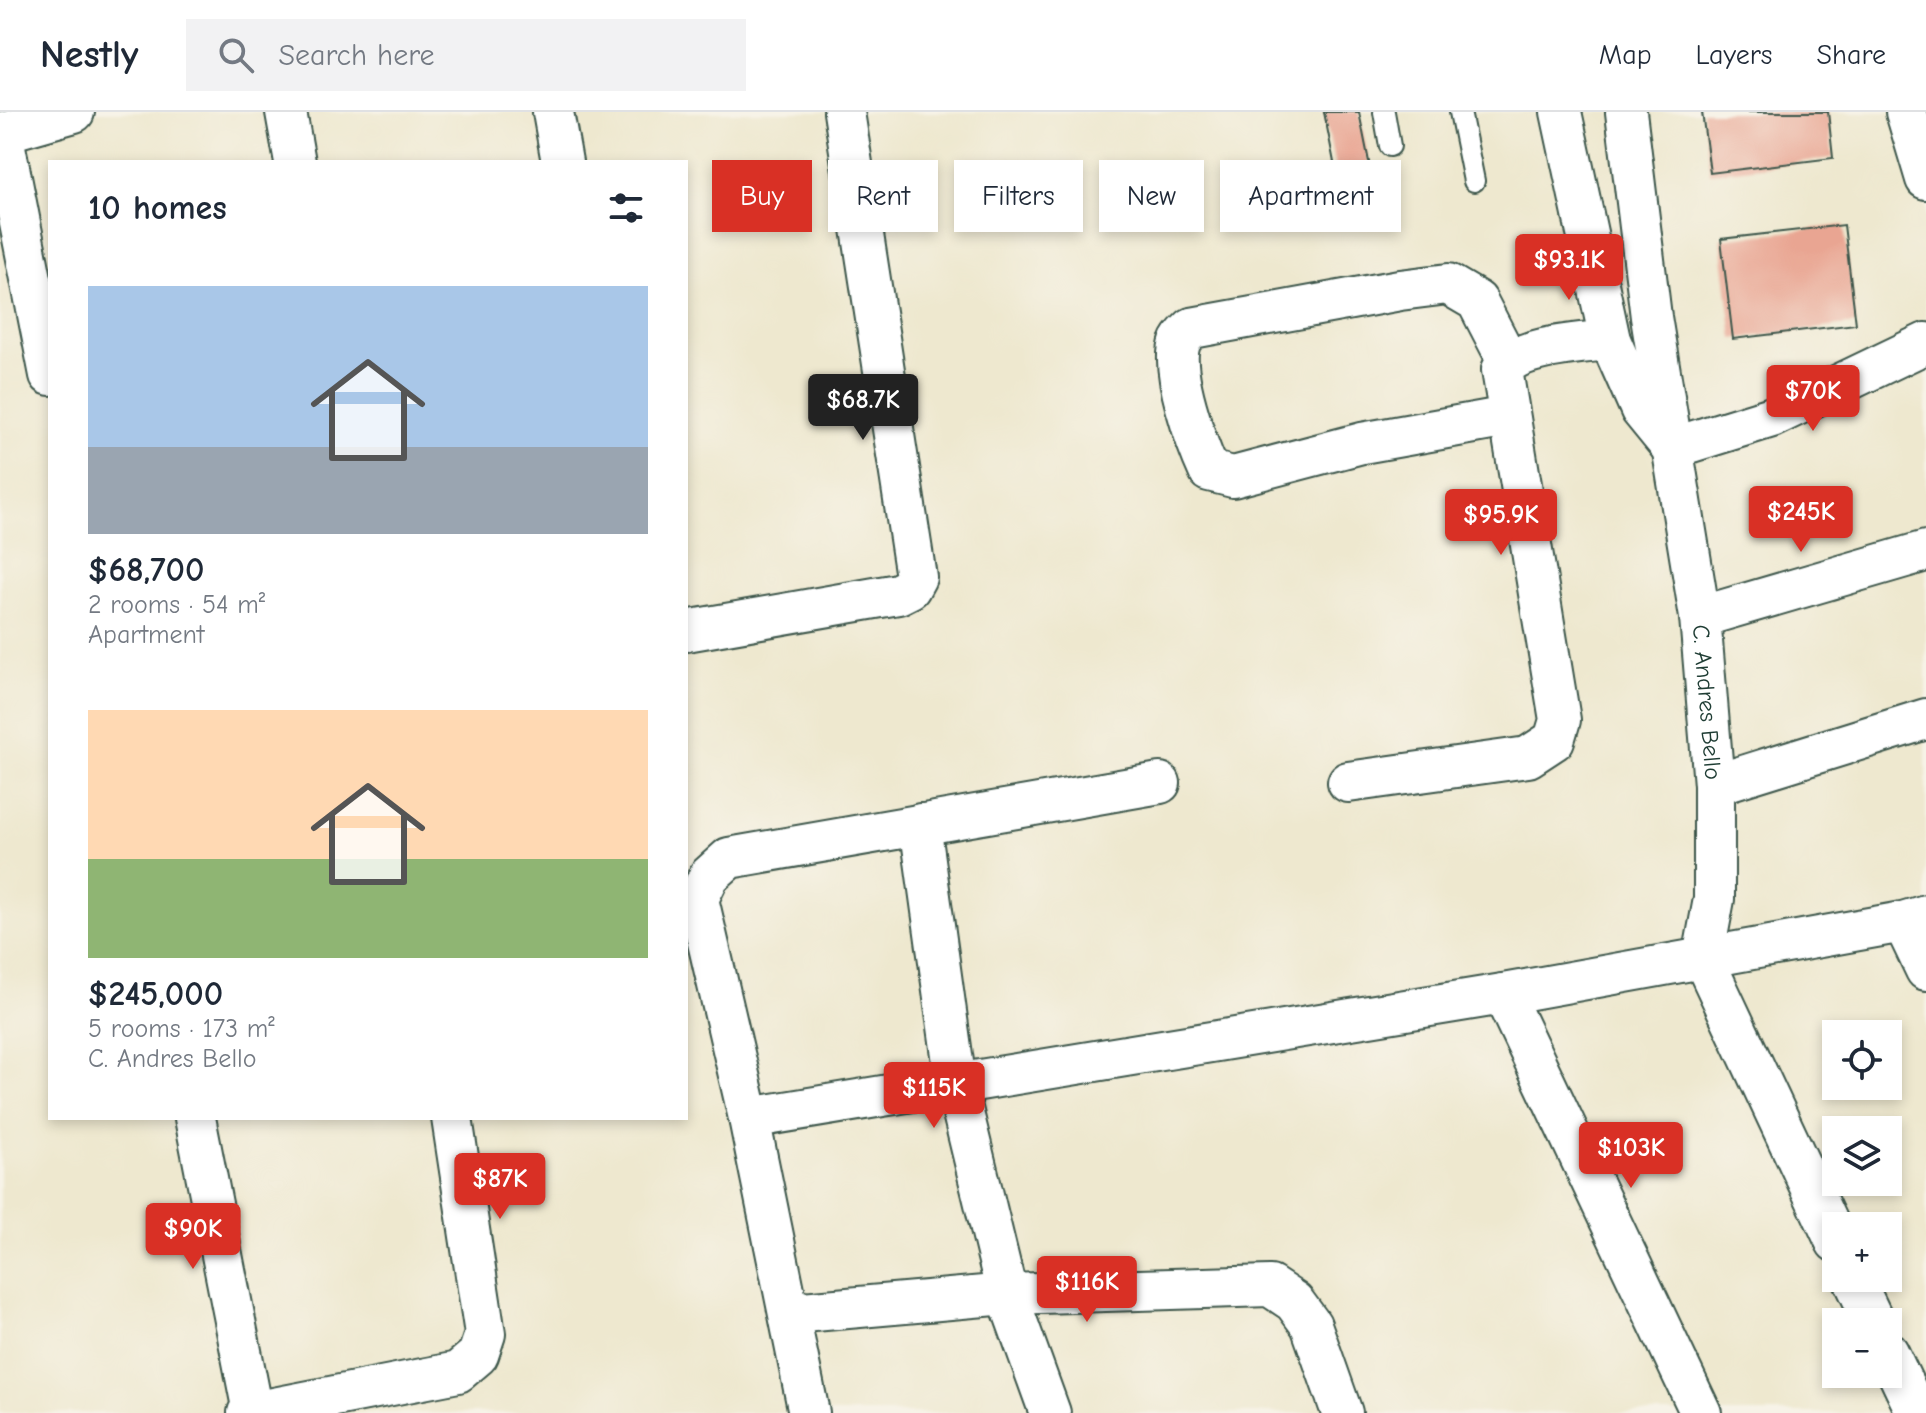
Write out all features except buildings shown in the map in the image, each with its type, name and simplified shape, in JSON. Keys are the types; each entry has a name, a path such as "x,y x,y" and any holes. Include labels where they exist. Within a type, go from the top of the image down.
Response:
{"street":[{"path":"48,365 1,133 74,112"},
{"path":"286,112 295,160"},
{"path":"553,112 562,160"},
{"path":"688,631 898,594 910,588 916,577 844,112"},
{"name":"C. Andres Bello","path":"1561,112 1610,340 1641,410 1672,448"},
{"name":"C. Andres Bello","path":"1626,112 1651,317 1700,617 1714,785 1714,899 1703,958"},
{"path":"1906,112 1926,179"},
{"path":"1508,361 1477,301 1448,284 1192,328 1181,340 1177,359 1194,438 1209,471 1233,477 1362,443 1508,417"},
{"path":"1348,782 1528,757 1554,740 1560,720 1502,370 1508,361 1520,355 1610,340"},
{"path":"1672,448 1772,417 1926,343"},
{"path":"1700,617 1926,551"},
{"path":"1714,785 1926,719"},
{"path":"809,1413 749,1118 698,899 709,876 729,858 1160,783"},
{"path":"920,824 956,1084 1007,1294 1050,1413"},
{"path":"749,1118 1503,994 1914,919 1926,970"},
{"path":"1703,958 1822,1212"},
{"path":"1503,994 1701,1413"},
{"path":"195,1120 250,1413 458,1372 478,1355 485,1334 452,1120"},
{"path":"791,1313 1007,1294 1270,1286 1294,1302 1311,1325 1342,1413"},
{"path":"1902,1381 1917,1413"}],"lane":[{"path":"1384,112 1390,146"},
{"path":"1460,112 1474,181"}]}
